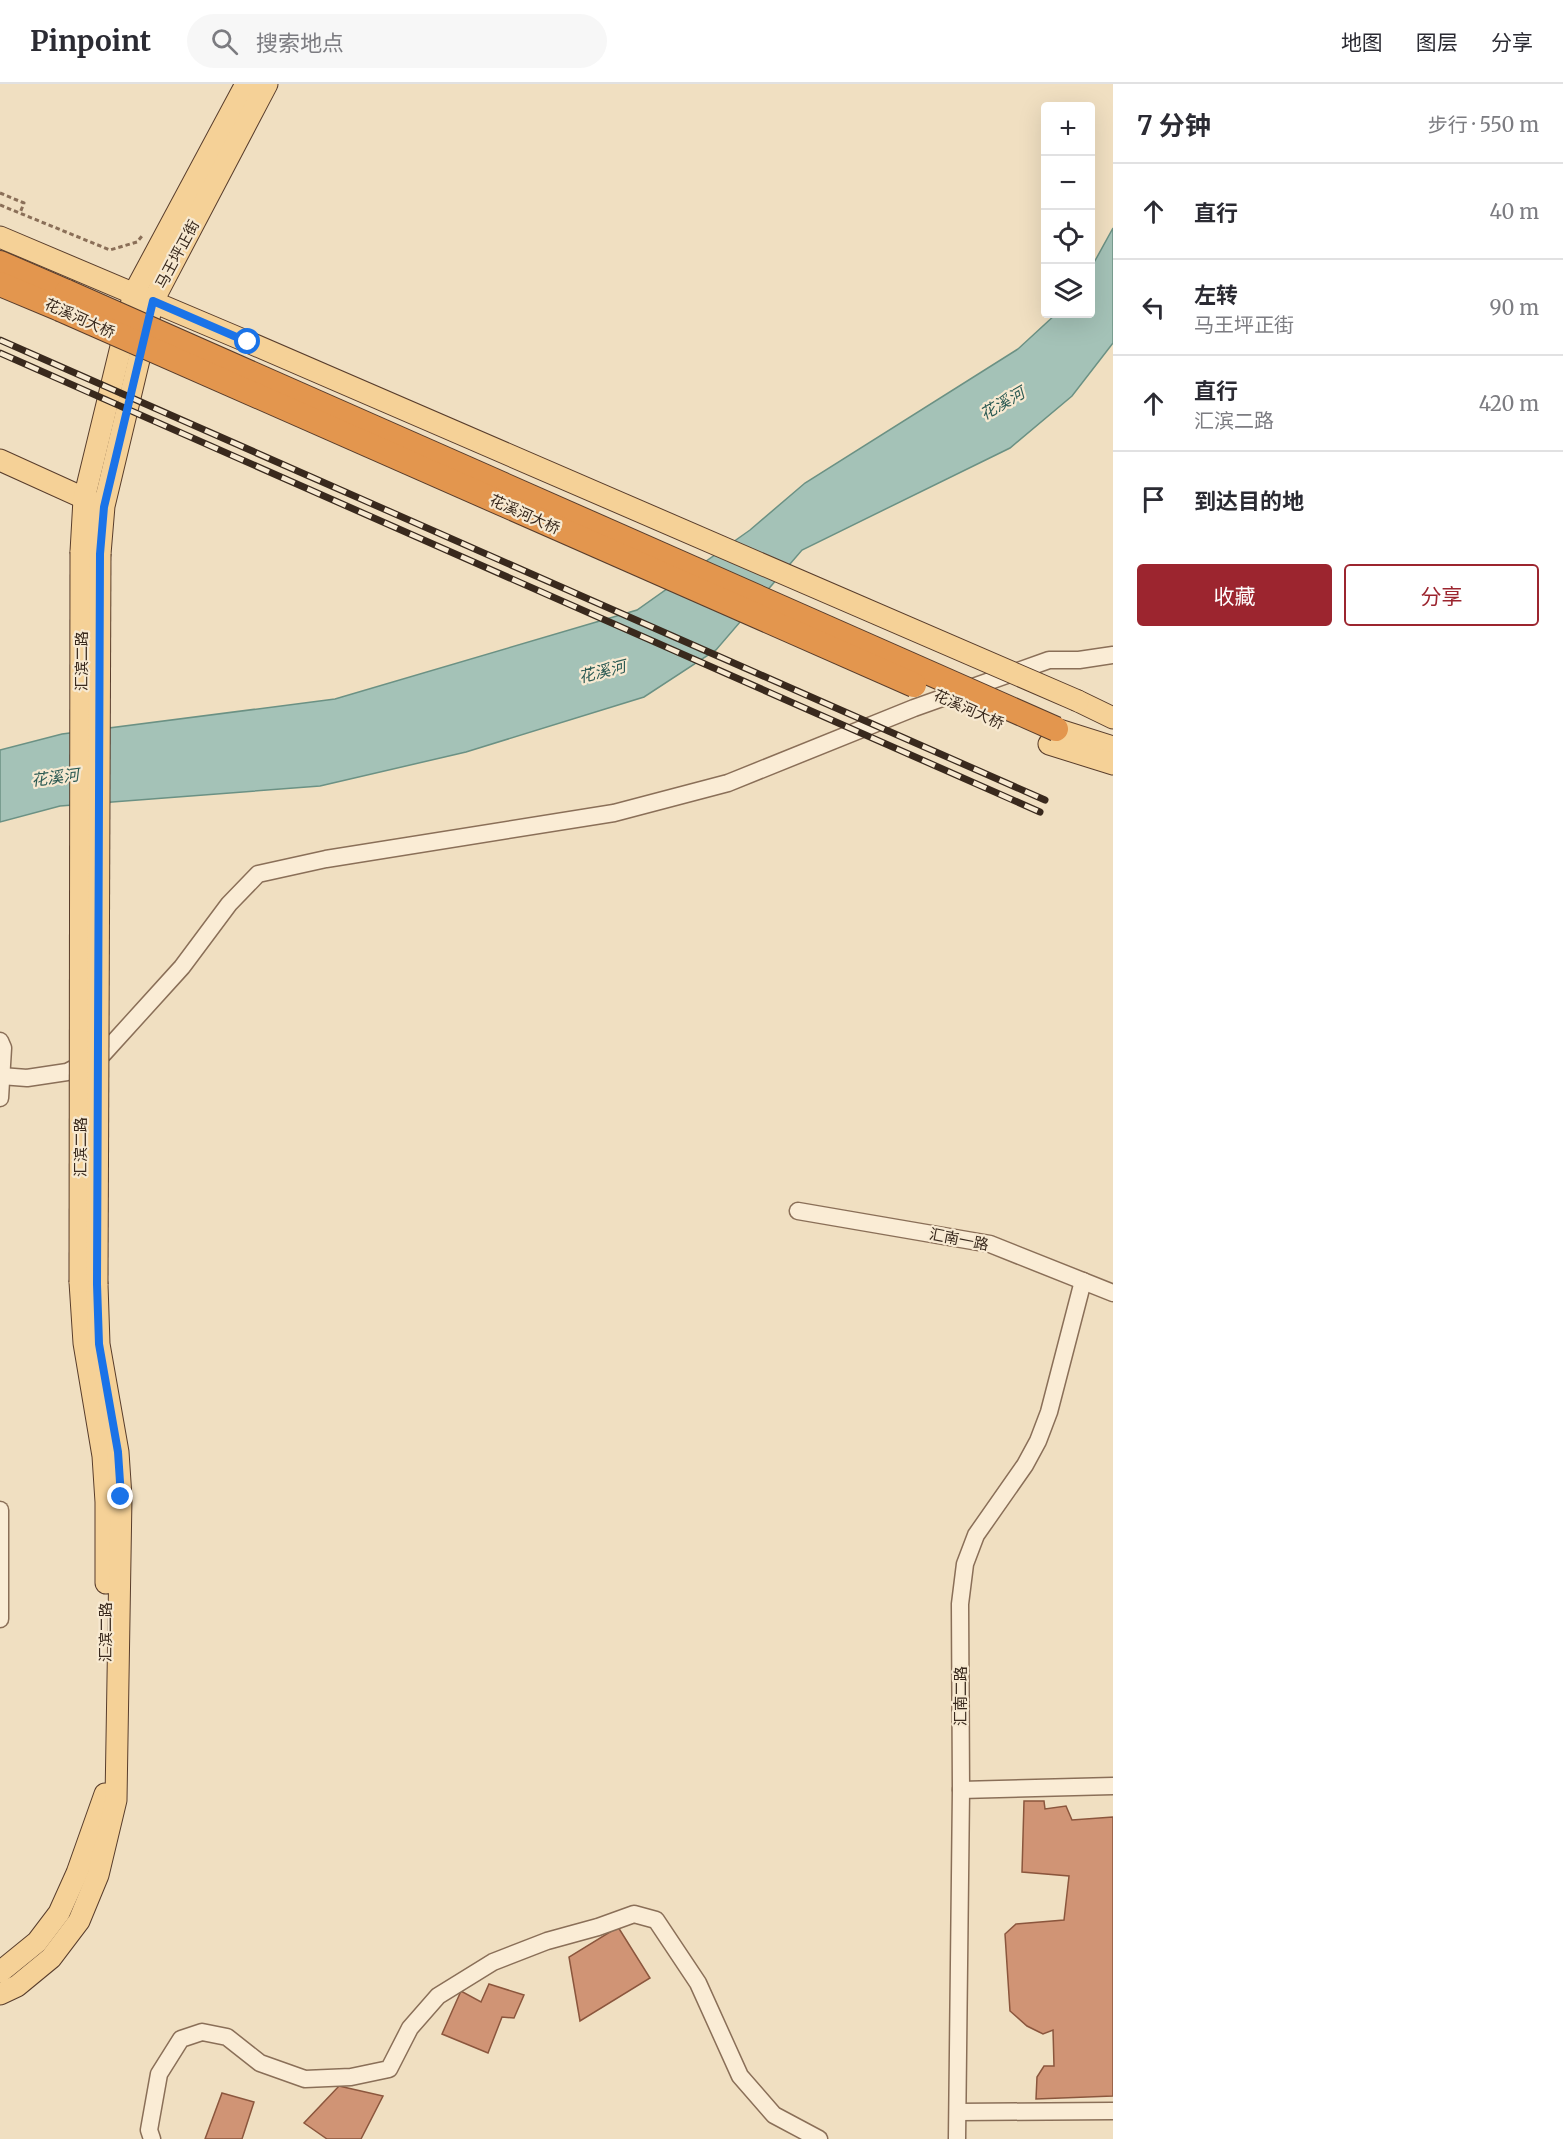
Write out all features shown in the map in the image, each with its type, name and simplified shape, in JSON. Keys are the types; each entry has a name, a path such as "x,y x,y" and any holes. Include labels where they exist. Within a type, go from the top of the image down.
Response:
{"highway":[{"path":"0,263 63,301"},
{"name":"花溪河大桥","path":"0,284 63,301 1052,737"}],"main road":[{"name":"马王坪正街","path":"94,503 143,297 246,84"},
{"name":"马王坪正街","path":"143,297 267,84"},
{"path":"0,237 248,342 1113,718"},
{"path":"0,460 94,503"},
{"name":"汇滨二路","path":"0,1994 17,1986 51,1958 79,1921 98,1875 111,1799 114,1499 118,1452 88,1283 91,553 94,503"},
{"path":"1052,737 1113,747"},
{"path":"1052,737 1113,764"},
{"name":"汇滨二路","path":"0,1972 37,1942 59,1913 111,1799"}],"street":[{"path":"1,1076 27,1078 67,1072 104,1053 182,968 229,904 258,874 326,859 614,813 728,783 914,708 1049,660 1079,660 1113,656"},
{"path":"0,1041 3,1048 0,1098"},
{"name":"汇南一路","path":"798,1211 990,1244 1113,1293"},
{"name":"汇南二路","path":"957,2139 961,1790 960,1604 965,1564 976,1535 1025,1465 1038,1441 1049,1412 1083,1281"},
{"path":"0,1510 0,1619"},
{"path":"961,1790 1113,1786"},
{"path":"152,2139 149,2130 159,2074 181,2039 202,2032 227,2037 260,2063 305,2079 351,2077 389,2069 410,2028 438,1996 493,1962 547,1941 634,1914 656,1920 698,1983 741,2076 774,2115 819,2139"},
{"path":"957,2112 1113,2111"}],"path":[{"path":"0,193 24,203 20,213"},
{"path":"0,205 110,250 137,242 142,236"}],"water":[{"name":"花溪河","path":"1113,228 1113,343 1072,396 1010,448 802,550 716,650 644,697 466,752 320,786 60,806 0,822 0,750 62,734 335,699 637,610 750,530 805,483 1018,349 1052,318 1095,318 1095,261"}],"building":[{"path":"1024,1801 1044,1801 1045,1809 1066,1806 1072,1820 1113,1817 1113,2096 1036,2099 1037,2077 1044,2066 1054,2066 1053,2030 1043,2034 1027,2026 1010,2011 1005,1934 1016,1924 1064,1920 1069,1876 1022,1872"},
{"path":"618,1927 650,1978 580,2021 569,1957"},
{"path":"489,1984 524,1995 514,2018 502,2017 488,2053 442,2034 461,1991 481,2002"},
{"path":"339,2086 383,2096 361,2139 327,2139 304,2123"},
{"path":"222,2093 254,2102 242,2139 205,2139"}],"railway":[{"path":"0,340 1045,800"},
{"path":"0,353 1040,812"}],"route":[{"path":"121,1497 118,1452 99,1344 97,1284 100,554 104,507 153,301 248,342"}]}
